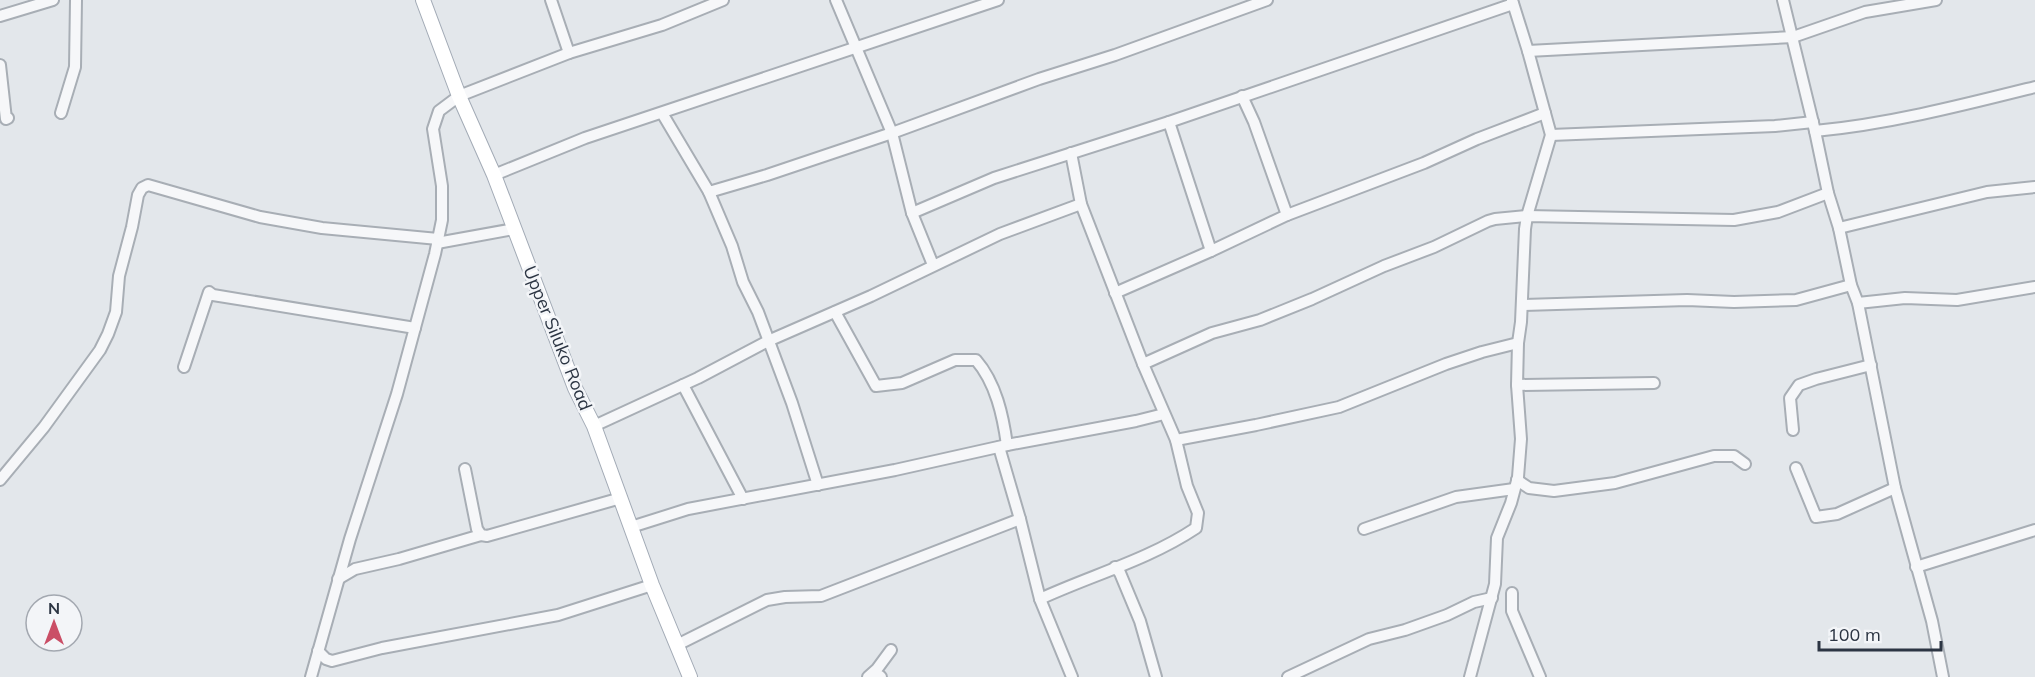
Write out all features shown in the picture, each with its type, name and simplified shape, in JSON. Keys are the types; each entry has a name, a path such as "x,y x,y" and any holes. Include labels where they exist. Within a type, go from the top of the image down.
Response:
{"main road":[{"name":"Upper Siluko Road","path":"423,0 459,96 494,175 575,388 594,426 652,585 690,677"}],"street":[{"path":"0,16 53,0"},
{"path":"61,113 75,67 76,0"},
{"path":"551,0 569,53"},
{"path":"311,677 338,579 397,394 438,241 442,220 442,186 433,129 439,111 459,96 569,53 662,25 723,0"},
{"path":"836,0 892,133 912,213 933,265"},
{"path":"494,175 585,138 854,46 998,0"},
{"path":"709,192 892,133 1267,0"},
{"path":"1784,0 1828,193 1839,228 1851,285 1858,303 1895,488 1932,621 1943,677"},
{"path":"1528,51 1793,37 1865,12 1936,0"},
{"path":"912,213 994,178 1169,122 1513,2 1551,135 1527,216 1518,344 1521,440 1515,484 1511,503 1497,538 1497,567 1492,598 1470,677"},
{"path":"0,65 6,119 8,118"},
{"path":"1551,135 1775,126 1840,129 2035,87"},
{"path":"1242,96 1254,122 1287,214"},
{"path":"662,113 709,192 792,403 818,484"},
{"path":"1116,293 1287,214 1424,163 1477,139 1545,114"},
{"path":"1169,122 1211,251"},
{"path":"1040,599 1115,567 1141,559 1196,528 1198,513 1187,486 1176,440 1143,364 1081,204 1071,153"},
{"path":"0,480 44,427 100,350 116,312 119,276 138,195 142,188 148,185 260,217 322,228 438,241 514,229"},
{"path":"1839,228 1987,192 2035,187"},
{"path":"1143,364 1212,333 1260,320 1302,303 1495,219 1527,216 1734,220 1778,212 1828,193"},
{"path":"594,426 683,385 768,341 1022,224 1081,204"},
{"path":"1522,305 1677,300 1734,302 1796,300 1851,285"},
{"path":"1858,303 1905,298 1956,300 2035,287"},
{"path":"184,367 210,292 213,295 415,328"},
{"path":"835,312 876,386 902,382 955,360 976,360 986,370 1003,417 1003,446 1040,599 1072,677"},
{"path":"1176,440 1339,407 1446,364 1482,352 1518,344"},
{"path":"1793,430 1790,398 1799,385 1871,365"},
{"path":"1518,385 1654,383"},
{"path":"683,385 743,499"},
{"path":"631,527 688,508 895,470 1003,446 1136,422 1164,414"},
{"path":"1364,529 1456,497 1515,484 1529,488 1554,490 1615,483 1714,456 1734,456 1745,464"},
{"path":"1796,468 1816,517 1837,514 1895,488"},
{"path":"465,469 477,529 481,535"},
{"path":"338,579 355,569 399,559 481,535 487,536 621,498"},
{"path":"677,645 767,600 821,596 1020,519"},
{"path":"1916,567 2035,530"},
{"path":"1115,567 1120,573 1140,621 1156,677"},
{"path":"318,651 326,659 332,661 382,648 558,615 652,585"},
{"path":"1512,593 1512,611 1540,677"},
{"path":"1288,677 1369,639 1405,630 1447,615 1474,602 1492,598"},
{"path":"868,677 880,675 891,650"}]}
